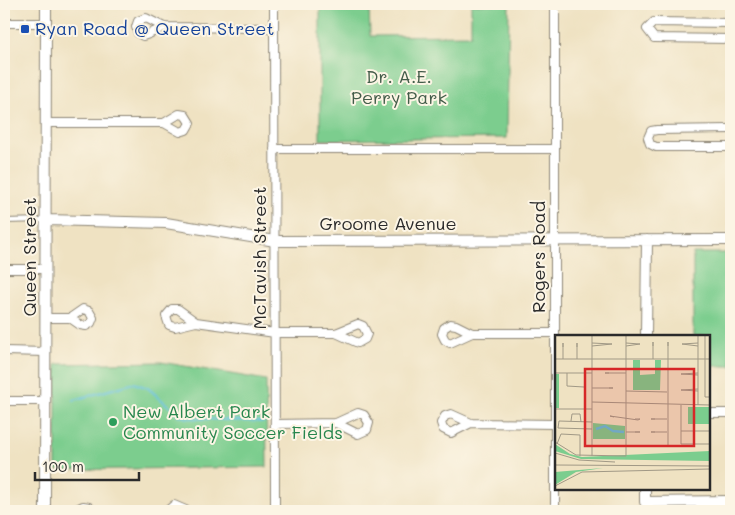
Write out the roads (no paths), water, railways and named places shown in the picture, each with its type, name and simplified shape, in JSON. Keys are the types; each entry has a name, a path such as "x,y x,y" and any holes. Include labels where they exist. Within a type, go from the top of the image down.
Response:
{"street":[{"name":"Queen Street","path":"45,511 46,4"},
{"name":"McTavish Street","path":"274,4 275,511"},
{"name":"Rogers Road","path":"555,4 555,511"},
{"path":"731,23 654,22 647,29 654,38 731,39"},
{"path":"4,23 46,23"},
{"path":"164,27 274,28"},
{"path":"46,123 164,122"},
{"path":"731,129 657,130 651,131 648,138 650,144 656,147 731,147"},
{"path":"274,149 554,150"},
{"name":"Groome Avenue","path":"46,220 166,223 274,241 731,240"},
{"path":"646,335 647,240"},
{"path":"4,269 46,269"},
{"path":"46,318 70,318"},
{"path":"196,322 275,334 336,333"},
{"path":"472,333 554,333"},
{"path":"4,351 46,352"},
{"path":"4,401 46,401"},
{"path":"710,413 731,413"},
{"path":"275,424 336,423"},
{"path":"471,423 554,424"},
{"path":"645,490 645,502 731,501"},
{"path":"167,511 171,506 177,505 188,511"},
{"path":"73,511 81,506 86,506 93,511"}],"lane":[{"path":"4,221 46,220"}],"waterway":[{"path":"74,400 134,383 148,388 179,415 188,418 264,422"}],"place":[{"name":"Ryan Road @ Queen Street","path":"25,29"},
{"name":"New Albert Park Community Soccer Fields","path":"113,422"}],"park label":[{"name":"Dr. A.E. Perry Park","path":"399,87"}]}
